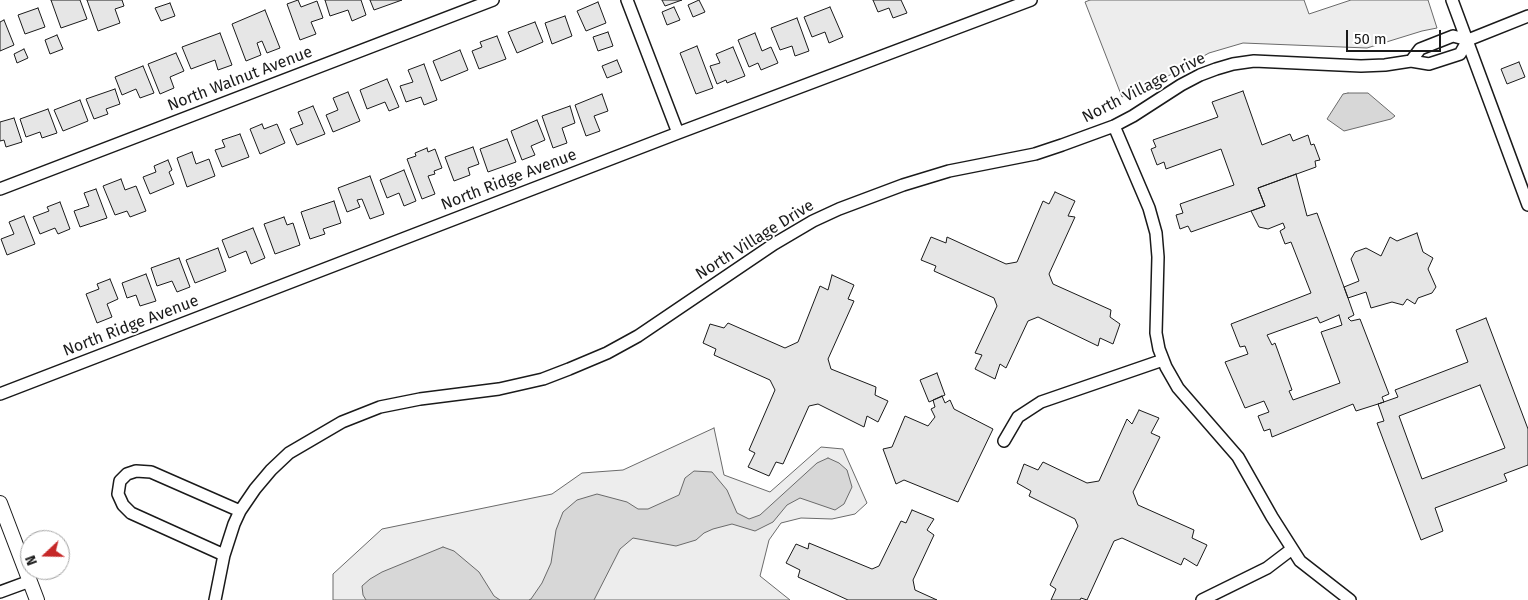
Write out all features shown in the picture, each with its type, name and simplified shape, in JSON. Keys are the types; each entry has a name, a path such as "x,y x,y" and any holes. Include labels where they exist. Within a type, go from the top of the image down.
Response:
{"street":[{"name":"North Walnut Avenue","path":"0,189 493,0"},
{"path":"627,0 678,133"},
{"name":"North Ridge Avenue","path":"0,394 678,133 1031,0"},
{"path":"1452,0 1528,205"},
{"path":"1410,61 1420,49 1453,36 1468,40 1528,16"},
{"name":"North Village Drive","path":"215,600 224,555 240,511 271,470 289,453 342,422 380,407 420,399 499,389 542,379 569,369 606,353 638,336 767,249 813,221 903,185 949,171 1035,154 1114,126 1200,75 1233,64 1254,61 1361,66 1410,61 1429,64 1460,54 1468,40"},
{"path":"1114,126 1149,208 1156,232 1158,257 1156,333 1163,360 1178,388 1238,457 1292,550 1306,566 1350,600"},
{"path":"1004,441 1018,417 1041,402 1163,360"},
{"path":"224,555 131,513 123,505 118,494 120,481 127,474 136,471 151,472 240,511"},
{"path":"0,503 37,600"},
{"path":"1202,600 1267,568 1292,550"},
{"path":"0,592 30,581"}],"shaded area":[{"path":"1090,0 1304,0 1309,14 1351,0 1428,0 1437,28 1367,48 1243,43 1209,53 1161,80 1122,97 1085,2"},
{"path":"1368,93 1395,116 1391,119 1344,131 1327,119 1343,94"},
{"path":"714,428 724,475 770,492 821,447 843,449 867,503 855,514 832,519 801,518 781,523 769,540 760,576 790,600 333,600 333,574 382,529 552,494 582,473 623,470"},
{"path":"828,458 839,463 847,470 852,487 844,504 835,510 800,498 787,505 773,522 755,531 732,524 713,529 704,533 696,540 676,546 633,538 620,549 594,600 529,600 542,583 551,563 556,530 563,512 577,500 597,494 627,502 638,509 648,509 679,495 685,478 694,471 712,472 727,490 737,513 749,519 760,515 817,463"},
{"path":"443,547 454,551 479,572 494,596 500,600 366,600 363,595 362,586 370,579 382,572"}],"building":[{"path":"51,0 80,0 87,19 61,28"},
{"path":"87,0 122,0 124,6 115,9 120,23 98,31"},
{"path":"298,0 301,7 317,1 323,18 311,22 316,34 300,40 287,4"},
{"path":"325,0 361,0 366,15 352,21 348,10 330,16"},
{"path":"370,0 402,0 374,10"},
{"path":"662,0 682,0 665,6"},
{"path":"699,0 705,12 693,17 688,5"},
{"path":"873,0 901,0 907,13 893,18 889,8 878,12"},
{"path":"598,2 606,23 586,31 577,11"},
{"path":"170,3 175,16 161,21 155,8"},
{"path":"674,7 680,20 667,25 662,12"},
{"path":"830,7 843,37 829,43 825,32 812,37 804,17"},
{"path":"38,8 45,27 25,34 18,15"},
{"path":"265,10 280,48 267,53 262,41 257,43 261,55 246,61 232,24"},
{"path":"565,16 572,36 552,44 545,23"},
{"path":"797,18 809,51 795,56 792,46 780,50 771,28"},
{"path":"4,20 14,45 0,51 0,22"},
{"path":"535,22 543,42 517,53 508,32"},
{"path":"608,32 613,46 598,51 593,37"},
{"path":"220,33 232,65 218,70 215,60 191,69 182,47"},
{"path":"755,33 762,51 771,47 778,63 761,70 758,63 749,67 738,40"},
{"path":"57,35 63,49 50,54 45,40"},
{"path":"497,36 506,59 479,69 472,51 482,47 480,42"},
{"path":"697,46 713,88 696,94 680,53"},
{"path":"733,47 745,76 727,83 726,80 717,84 710,66 720,63 716,54"},
{"path":"24,49 28,58 17,63 14,54"},
{"path":"460,50 468,70 441,81 433,61"},
{"path":"176,53 184,71 170,77 174,88 160,94 148,64"},
{"path":"617,60 622,72 607,78 602,66"},
{"path":"1519,62 1525,77 1507,84 1501,69"},
{"path":"424,64 437,100 424,105 421,97 406,102 400,86 413,82 408,70"},
{"path":"143,66 154,93 140,98 136,89 122,95 115,77"},
{"path":"387,79 399,107 389,111 385,102 367,109 360,90"},
{"path":"115,89 120,104 106,109 108,114 94,119 86,99"},
{"path":"1243,91 1262,145 1290,134 1293,141 1308,135 1311,145 1314,144 1320,160 1315,161 1316,167 1258,188 1265,206 1191,232 1188,226 1180,229 1176,215 1183,213 1180,204 1234,185 1221,149 1166,169 1164,162 1157,165 1151,149 1156,147 1153,140 1218,117 1212,102"},
{"path":"348,92 360,121 333,132 326,115 338,110 333,98"},
{"path":"602,94 608,111 594,116 600,131 586,136 575,105"},
{"path":"80,100 88,121 63,131 54,110"},
{"path":"313,106 325,134 297,145 290,129 303,124 298,112"},
{"path":"570,106 575,123 562,128 567,143 553,148 542,116"},
{"path":"48,109 57,133 42,138 40,132 26,137 20,119"},
{"path":"14,118 22,142 6,147 4,140 0,141 0,122"},
{"path":"537,120 545,140 531,146 535,155 522,160 511,131"},
{"path":"262,124 264,129 277,124 285,143 260,154 250,129"},
{"path":"240,134 249,157 222,167 215,150 225,147 222,140"},
{"path":"507,139 516,162 488,172 480,149"},
{"path":"473,147 479,164 468,168 470,175 454,181 445,157"},
{"path":"427,148 428,152 435,149 442,168 434,171 435,174 428,176 435,194 422,199 407,159 416,156 415,153"},
{"path":"192,152 196,164 209,159 215,176 187,187 177,158"},
{"path":"168,160 172,170 169,172 174,184 150,194 143,177 156,172 154,166"},
{"path":"404,170 416,201 404,206 399,193 387,198 380,180"},
{"path":"1296,174 1307,216 1317,213 1348,298 1354,315 1348,318 1351,321 1360,319 1389,394 1382,397 1384,402 1356,411 1353,404 1272,437 1270,429 1264,431 1258,416 1269,412 1264,401 1245,408 1225,362 1248,354 1245,346 1240,347 1231,324 1311,293 1291,242 1285,244 1280,231 1285,228 1283,223 1268,229 1259,227 1251,211 1265,206 1258,188","holes":["1339,315 1342,325 1321,332 1340,383 1293,400 1289,391 1292,390 1275,343 1272,345 1267,335 1317,317 1320,323"]},
{"path":"370,176 384,214 370,219 362,199 357,200 360,207 347,212 338,188"},
{"path":"121,179 125,190 136,186 146,211 130,217 127,211 115,215 103,186"},
{"path":"96,189 107,218 80,227 74,211 89,206 84,193"},
{"path":"1055,192 1075,201 1068,216 1075,217 1049,274 1053,284 1111,310 1110,317 1120,324 1113,344 1100,338 1098,346 1038,317 1028,321 1006,368 1000,364 995,379 975,369 982,355 975,353 997,306 994,298 934,271 936,266 921,260 931,237 946,243 947,237 1006,264 1017,262 1043,201 1049,204"},
{"path":"334,201 341,223 323,229 325,234 310,239 301,212"},
{"path":"60,202 70,229 58,234 55,228 40,234 33,217 49,211 47,207"},
{"path":"24,216 35,244 7,255 1,239 14,234 9,222"},
{"path":"284,217 287,225 293,223 300,245 275,254 264,224"},
{"path":"253,228 265,258 251,264 246,251 229,258 222,240"},
{"path":"1417,233 1423,252 1433,258 1428,269 1436,287 1432,293 1418,298 1415,304 1407,299 1403,305 1392,302 1371,308 1366,292 1348,298 1344,287 1359,281 1351,259 1355,252 1366,248 1381,256 1390,237 1397,241"},
{"path":"218,248 226,271 195,283 186,260"},
{"path":"179,258 190,287 177,292 172,281 157,286 151,268"},
{"path":"146,274 156,301 140,306 136,295 127,298 122,283"},
{"path":"832,275 854,285 848,299 854,301 828,359 831,369 876,387 875,395 888,401 878,422 867,416 864,427 818,404 809,406 783,464 776,462 769,476 748,467 755,453 749,450 775,390 770,380 714,355 716,349 703,343 710,324 724,328 728,323 785,348 798,342 820,286 828,290"},
{"path":"110,279 118,299 107,304 112,317 97,323 86,294 99,289 97,284"},
{"path":"1486,318 1528,429 1528,465 1504,474 1507,481 1435,508 1443,531 1421,540 1377,423 1384,421 1378,404 1398,397 1395,390 1468,362 1456,330","holes":["1480,385 1505,448 1422,479 1399,416"]},
{"path":"937,373 945,395 929,402 920,380"},
{"path":"942,396 945,403 950,400 954,409 993,429 958,502 904,480 896,484 883,449 892,447 905,416 928,426 935,417 931,409 935,407 933,400"},
{"path":"1139,410 1159,418 1151,433 1160,437 1133,492 1138,505 1194,530 1192,538 1207,545 1197,566 1184,558 1181,565 1122,538 1114,541 1087,600 1081,598 1080,600 1051,600 1056,589 1050,585 1078,526 1075,519 1029,496 1031,491 1017,483 1024,464 1038,470 1043,462 1087,483 1099,481 1127,419 1132,424"},
{"path":"912,510 934,519 927,530 934,535 913,580 915,590 937,600 848,600 798,577 800,570 786,563 796,544 808,549 809,543 872,569 879,566 901,521 906,523"}]}
